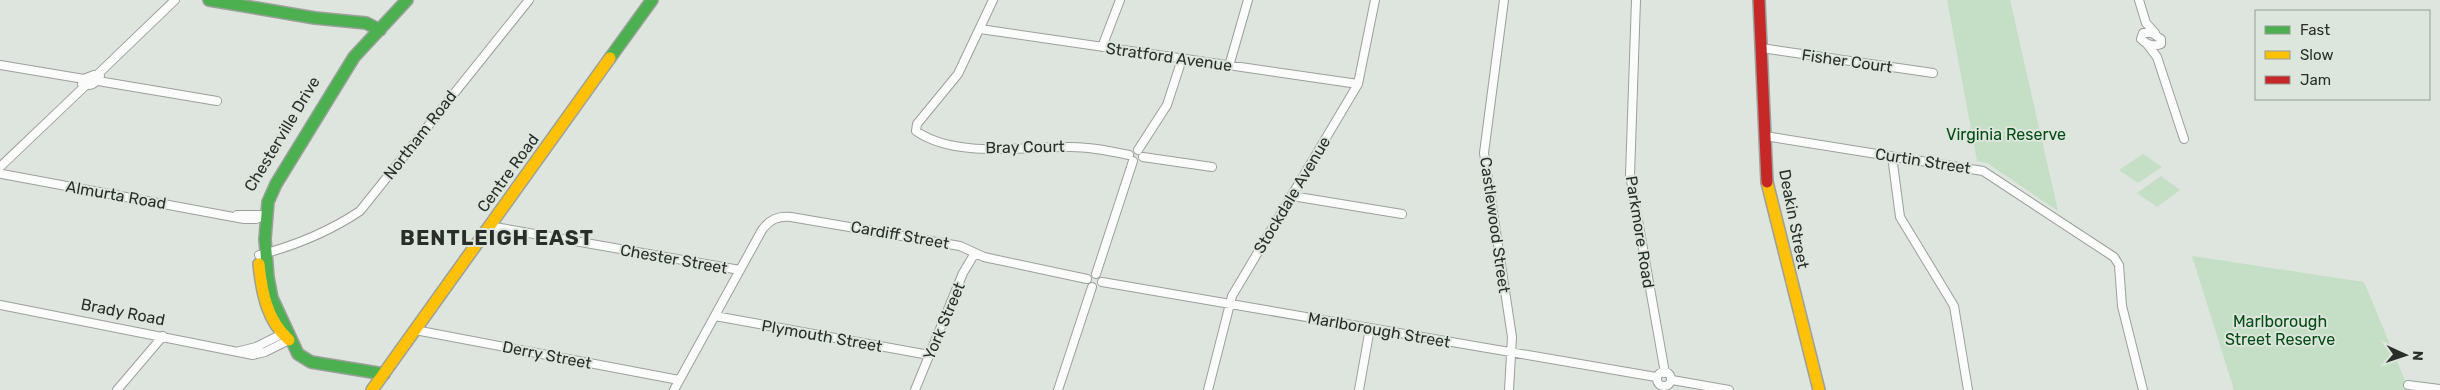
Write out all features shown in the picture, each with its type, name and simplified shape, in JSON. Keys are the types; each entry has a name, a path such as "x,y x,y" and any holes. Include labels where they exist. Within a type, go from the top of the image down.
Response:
{"street":[{"path":"98,78 175,0"},
{"path":"209,0 376,29"},
{"name":"Chesterville Drive","path":"285,335 272,298 264,253 260,216 265,192 337,74 399,0"},
{"name":"Chesterville Drive","path":"376,29 406,0"},
{"name":"Northam Road","path":"264,253 342,222 364,207 403,155 529,0"},
{"name":"Centre Road","path":"372,390 652,0"},
{"path":"980,29 993,0"},
{"path":"1102,47 1120,0"},
{"path":"1229,66 1248,0"},
{"name":"Stockdale Avenue","path":"1208,390 1230,304 1238,284 1358,84 1375,0"},
{"name":"Castlewood Street","path":"1504,0 1484,153 1512,338 1509,390"},
{"name":"Parkmore Road","path":"1636,0 1630,175 1665,373"},
{"name":"Deakin Street","path":"1759,0 1767,184 1816,387"},
{"path":"2139,0 2146,23 2162,41 2157,57"},
{"path":"2146,23 2141,39 2157,57 2184,140"},
{"name":"Stratford Avenue","path":"980,29 1358,84"},
{"name":"Bray Court","path":"980,29 958,74 917,124 916,131 922,137 946,144 972,148 1073,146 1131,158"},
{"path":"2143,33 2156,35"},
{"path":"2147,44 2160,45"},
{"name":"Fisher Court","path":"1761,48 1933,73"},
{"path":"1141,154 1167,105 1182,59"},
{"path":"0,65 85,82 98,78 217,101"},
{"path":"1,170 85,82"},
{"name":"Curtin Street","path":"1766,136 1974,169 1990,175 2114,257 2120,264 2122,306 2143,390"},
{"path":"1096,274 1133,151 1212,166"},
{"path":"1892,156 1900,217 1954,306 1968,390"},
{"name":"Almurta Road","path":"1,170 244,219 260,216"},
{"path":"1292,196 1402,214"},
{"name":"Cardiff Street","path":"674,390 766,224 772,218 782,216 960,246 984,257 1086,279"},
{"name":"Chester Street","path":"490,226 740,270"},
{"name":"York Street","path":"914,390 963,273 975,252"},
{"path":"1096,274 1102,278 1102,282 1098,286 1092,287 1088,285 1086,279 1096,274"},
{"name":"Marlborough Street","path":"1102,282 1656,377"},
{"path":"1058,390 1092,287"},
{"name":"Brady Road","path":"0,305 240,351 250,355 259,354 285,335"},
{"name":"Plymouth Street","path":"715,316 929,355"},
{"path":"1359,390 1370,328"},
{"name":"Derry Street","path":"415,330 679,380"},
{"path":"285,335 298,353 311,362 384,374"},
{"path":"117,390 164,336"},
{"path":"1672,380 1664,388 1656,377 1660,373 1665,373 1672,380 1729,390"},
{"path":"2408,384 2440,390"}],"green space":[{"name":"Virginia Reserve","path":"1947,0 2010,0 2058,211 1987,163 1977,161"},
{"path":"2143,154 2162,167 2138,183 2119,170"},
{"path":"2161,176 2180,190 2157,207 2137,193"},
{"name":"Marlborough Street Reserve","path":"2192,256 2364,282 2409,390 2234,390"}],"traffic: fast":[{"path":"209,0 315,18 366,23 380,30"},
{"path":"384,374 311,362 298,354 272,298 265,239 268,202 276,184 354,57 407,0"},
{"path":"610,58 652,0"}],"traffic: slow":[{"path":"372,390 610,58"},
{"path":"1767,182 1819,390"},
{"path":"259,264 266,306 275,325 289,340"}],"traffic: jam":[{"path":"1759,0 1767,182"}],"district":[{"name":"BENTLEIGH EAST","path":"497,237"}]}
